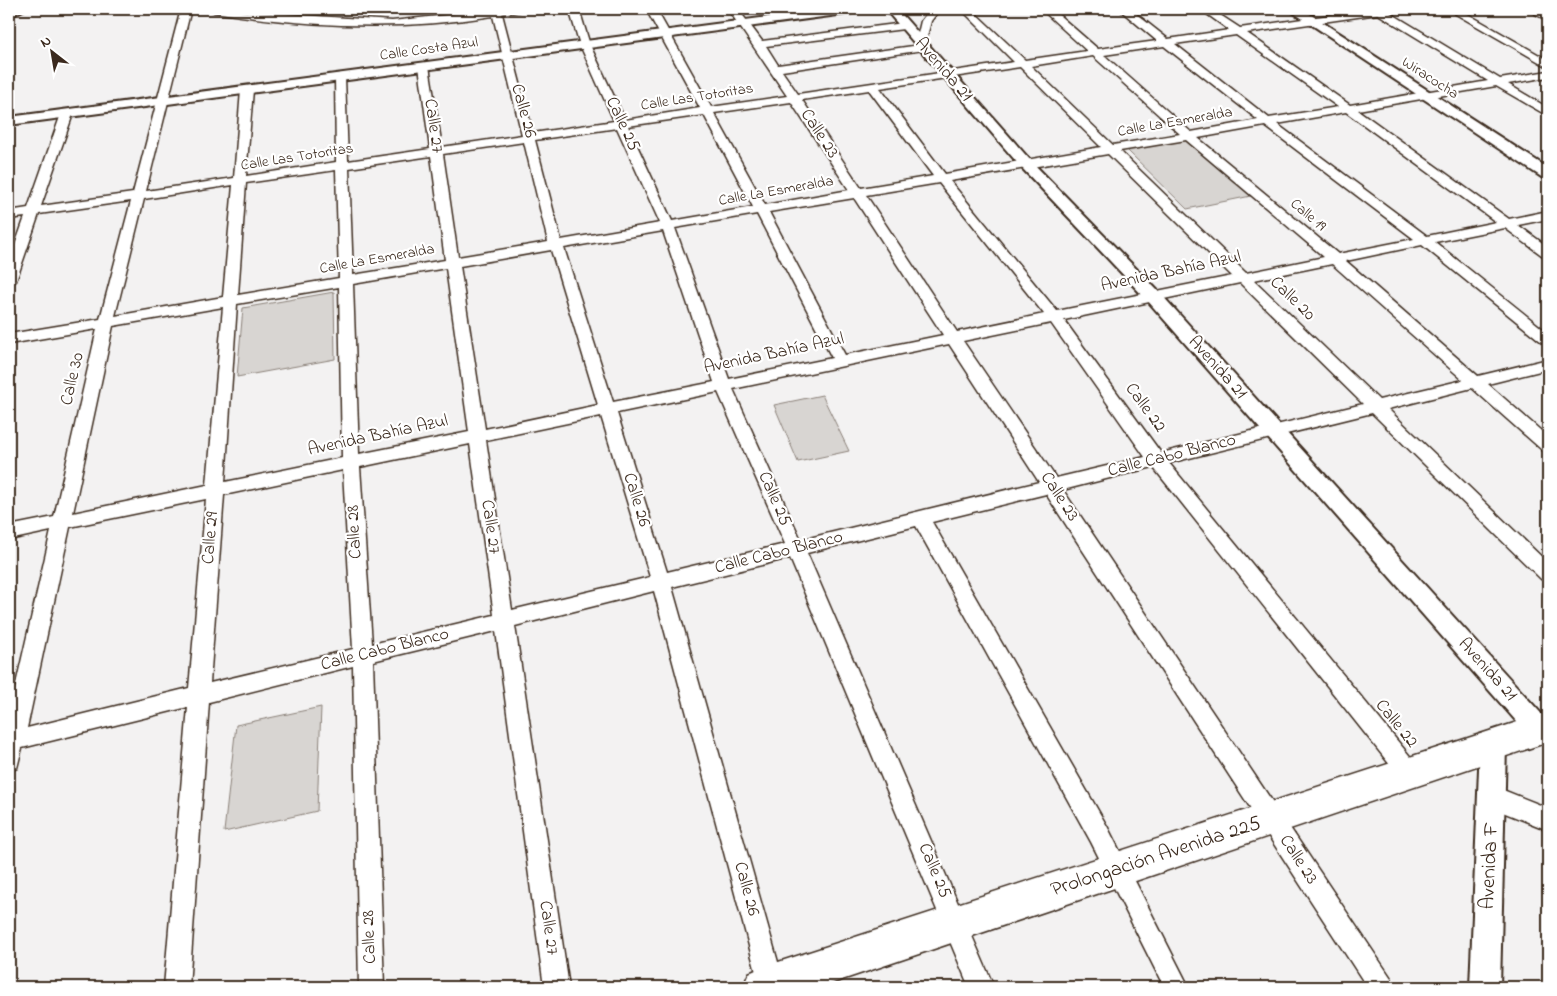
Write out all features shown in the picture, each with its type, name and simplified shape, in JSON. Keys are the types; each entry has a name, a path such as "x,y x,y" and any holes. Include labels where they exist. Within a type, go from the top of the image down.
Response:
{"main road":[{"name":"Prolongación Avenida 225","path":"770,986 1544,728"}],"street":[{"path":"9,13 20,9"},
{"name":"Calle 30","path":"9,761 11,742 106,322 186,9"},
{"path":"214,9 237,10 262,17 392,24 497,13 517,9"},
{"path":"424,21 425,9"},
{"name":"Calle 25","path":"574,9 585,44 623,123 668,226 723,385 796,549 982,987"},
{"path":"651,9 668,34 707,111 762,210 841,361"},
{"name":"Calle 23","path":"734,9 776,69 1382,987"},
{"name":"Calle Costa Azul","path":"9,122 668,34 817,11 854,9"},
{"name":"Avenida 21","path":"891,9 1026,164 1153,296 1544,728"},
{"path":"776,69 923,44 926,21 935,9"},
{"name":"Calle 20","path":"966,9 1548,574"},
{"name":"Calle 19","path":"1046,9 1189,136 1335,259 1548,446"},
{"path":"1124,9 1268,122 1424,240 1548,340"},
{"path":"1205,9 1349,108 1548,253"},
{"name":"Wiracocha","path":"1294,9 1548,176"},
{"path":"1383,9 1497,83 1548,113"},
{"name":"Calle Las Totoritas","path":"9,215 1383,9"},
{"path":"1452,9 1548,64"},
{"path":"1531,9 1548,18"},
{"path":"308,20 338,11"},
{"name":"Calle 26","path":"497,13 556,245 609,409 661,582 770,986"},
{"path":"759,44 904,26"},
{"name":"Calle 27","path":"424,66 557,987"},
{"name":"Calle La Esmeralda","path":"9,339 1548,74"},
{"name":"Calle 28","path":"340,77 344,165 344,281 351,462 362,655 372,987"},
{"name":"Calle 22","path":"872,86 942,179 1054,317 1157,460 1410,773"},
{"name":"Calle 29","path":"176,987 247,90"},
{"path":"9,281 67,114"},
{"name":"Avenida Bahía Azul","path":"9,533 1548,215"},
{"name":"Calle Cabo Blanco","path":"11,742 1548,364"},
{"path":"920,518 1099,834 1177,987"},
{"name":"Avenida F","path":"1484,987 1493,797 1492,745"},
{"path":"1493,797 1548,819"}],"shaded area":[{"path":"1188,140 1251,196 1187,209 1127,150"},
{"path":"334,292 335,359 237,377 243,308"},
{"path":"822,395 849,451 798,462 774,405"},
{"path":"321,707 317,811 224,832 236,725"}]}
